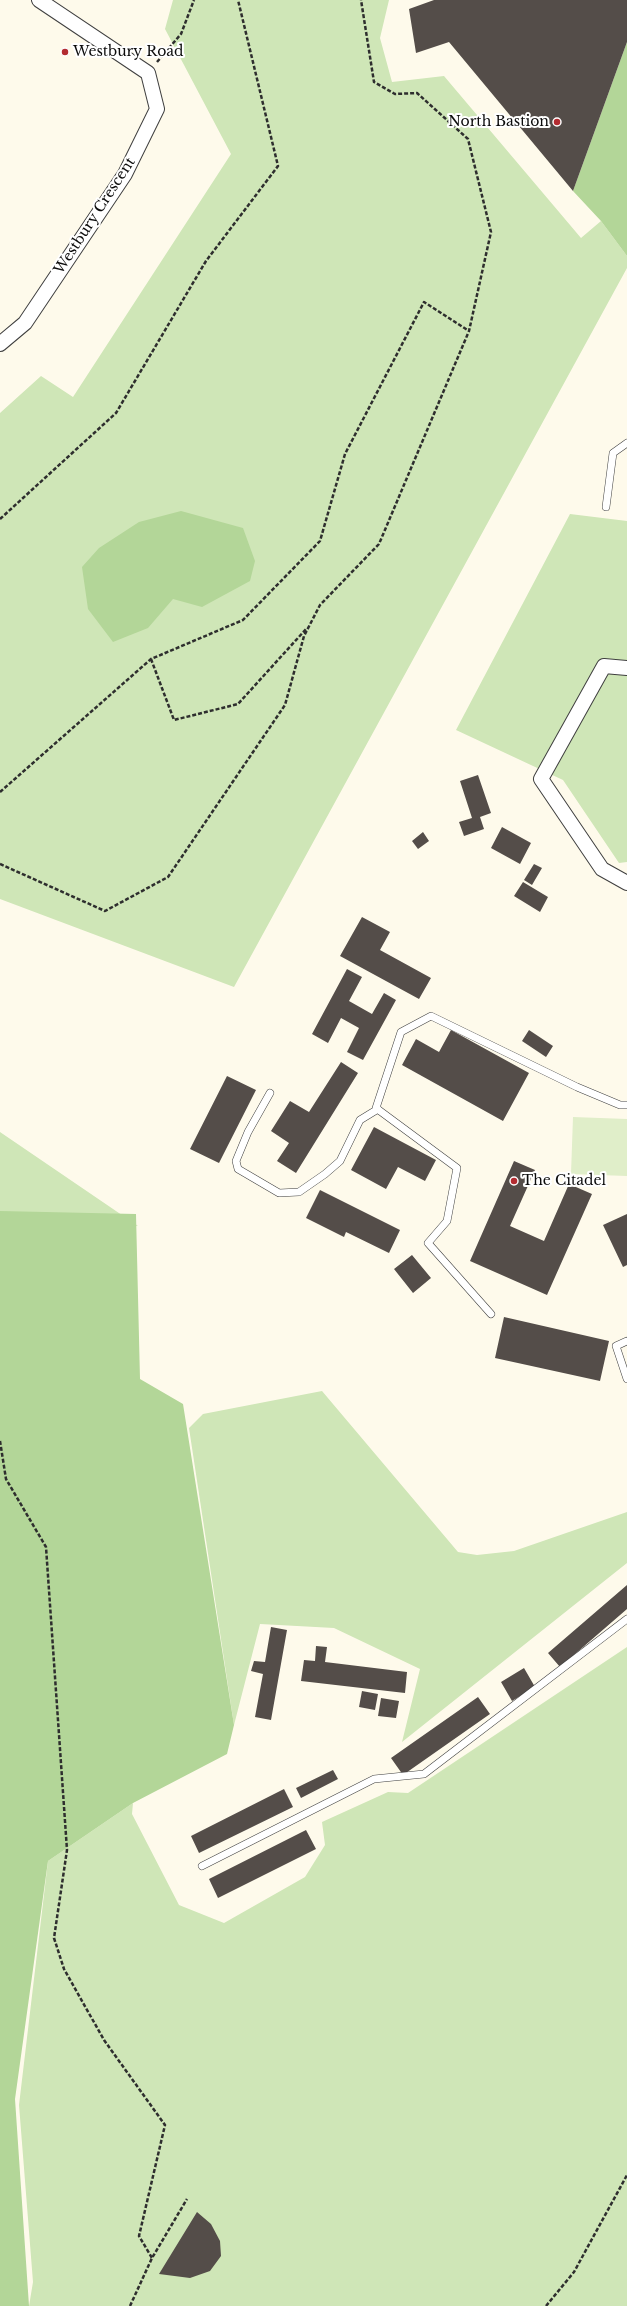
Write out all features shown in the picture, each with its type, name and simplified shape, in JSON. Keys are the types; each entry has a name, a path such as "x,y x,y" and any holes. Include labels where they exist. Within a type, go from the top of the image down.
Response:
{"street":[{"path":"38,0 148,73"},
{"name":"Westbury Crescent","path":"0,344 25,323 125,174 157,109 148,73"},
{"path":"627,668 604,666 541,779 602,870 627,883"}],"lane":[{"path":"606,507 613,453 627,443"},
{"path":"491,1314 428,1243 448,1221 457,1168 376,1108 401,1032 431,1016 577,1087 620,1104 627,1105"},
{"path":"270,1093 248,1132 236,1161 238,1169 279,1193 299,1192 325,1174 340,1161 360,1120 378,1109"},
{"path":"627,1341 616,1346 627,1379"},
{"path":"202,1866 374,1779 424,1774 627,1619"}],"path":[{"path":"148,73 181,34 194,0"},
{"path":"0,519 116,413 206,261 278,166 238,0"},
{"path":"0,864 105,910 168,877 285,705 304,636 320,605 379,544 469,331 491,232 468,139 417,93 395,94 374,82 361,0"},
{"path":"0,792 151,659 243,620 320,540 345,454 424,302 469,331"},
{"path":"151,659 174,720 238,704 309,626"},
{"path":"0,1441 6,1479 46,1547 67,1850 54,1938 64,1969 104,2040 165,2126 139,2236 152,2258"},
{"path":"546,2306 574,2272 627,2174"},
{"path":"130,2306 152,2258 187,2199"}],"green space":[{"path":"173,0 389,0 380,38 392,82 444,76 581,238 601,221 627,256 627,268 234,987 0,899 0,413 41,376 73,397 231,154 165,29"},
{"path":"627,42 627,256 601,221 573,191"},
{"path":"181,511 243,528 255,561 250,581 202,607 173,599 148,628 113,642 88,609 82,567 99,548 139,522"},
{"path":"570,514 627,521 627,862 619,863 563,780 456,730"},
{"path":"573,1117 627,1119 627,1176 571,1174"},
{"path":"0,1132 138,1226 0,1212"},
{"path":"0,1211 136,1214 140,1379 183,1404 234,1725 227,1754 133,1803 48,1861 15,2099 29,2306 0,2306"},
{"path":"322,1391 458,1552 477,1555 514,1551 627,1512 627,1563 402,1742 420,1669 334,1628 260,1624 234,1725 189,1428 203,1414"},
{"path":"627,1647 627,2306 29,2306 33,2282 19,2105 48,1861 133,1803 132,1814 179,1905 224,1923 305,1877 325,1845 322,1822 388,1792 408,1793"}],"building":[{"name":"North Bastion","path":"434,0 627,0 627,42 573,191 449,42 416,53 409,9"},
{"path":"478,775 491,813 480,817 484,829 464,836 459,822 472,818 460,781"},
{"path":"502,827 531,843 520,864 491,848"},
{"path":"423,832 429,841 418,849 412,841"},
{"path":"534,864 542,868 532,885 524,880"},
{"path":"523,882 548,897 540,912 514,896"},
{"path":"362,917 390,932 380,950 431,978 419,999 340,956"},
{"path":"347,969 362,977 349,1001 372,1014 384,993 396,1000 363,1060 347,1052 359,1028 341,1018 328,1043 312,1034"},
{"path":"451,1030 529,1073 503,1121 402,1065 416,1039 439,1052"},
{"path":"529,1030 553,1046 546,1057 522,1041"},
{"path":"341,1062 358,1073 296,1173 277,1161 289,1143 271,1131 290,1101 309,1112"},
{"path":"227,1076 256,1090 219,1163 190,1149"},
{"path":"374,1127 436,1160 425,1181 398,1167 386,1189 351,1170"},
{"path":"514,1161 535,1170 510,1226 544,1241 569,1184 592,1194 547,1295 470,1261"},
{"path":"320,1190 400,1230 389,1253 346,1232 344,1237 306,1218"},
{"path":"627,1214 627,1265 623,1267 603,1225"},
{"path":"412,1255 431,1278 413,1293 394,1269"},
{"path":"504,1317 609,1341 600,1381 495,1358"},
{"path":"627,1585 627,1609 560,1667 548,1653"},
{"path":"271,1627 287,1630 271,1720 255,1717 263,1674 251,1671 254,1661 265,1662"},
{"path":"316,1646 327,1647 325,1662 407,1672 405,1693 301,1681 304,1660 315,1661"},
{"path":"524,1668 535,1687 512,1701 501,1682"},
{"path":"362,1691 378,1694 375,1710 359,1707"},
{"path":"478,1697 490,1714 403,1775 391,1758"},
{"path":"381,1698 399,1701 396,1718 378,1716"},
{"path":"333,1770 338,1779 301,1798 296,1788"},
{"path":"284,1789 293,1807 199,1853 191,1836"},
{"path":"306,1830 316,1849 218,1898 209,1879"},
{"path":"197,2212 211,2224 220,2241 221,2256 210,2271 190,2278 159,2274"}],"place":[{"name":"Westbury Road","path":"65,52"},
{"name":"North Bastion","path":"557,122"},
{"name":"The Citadel","path":"514,1181"}]}
